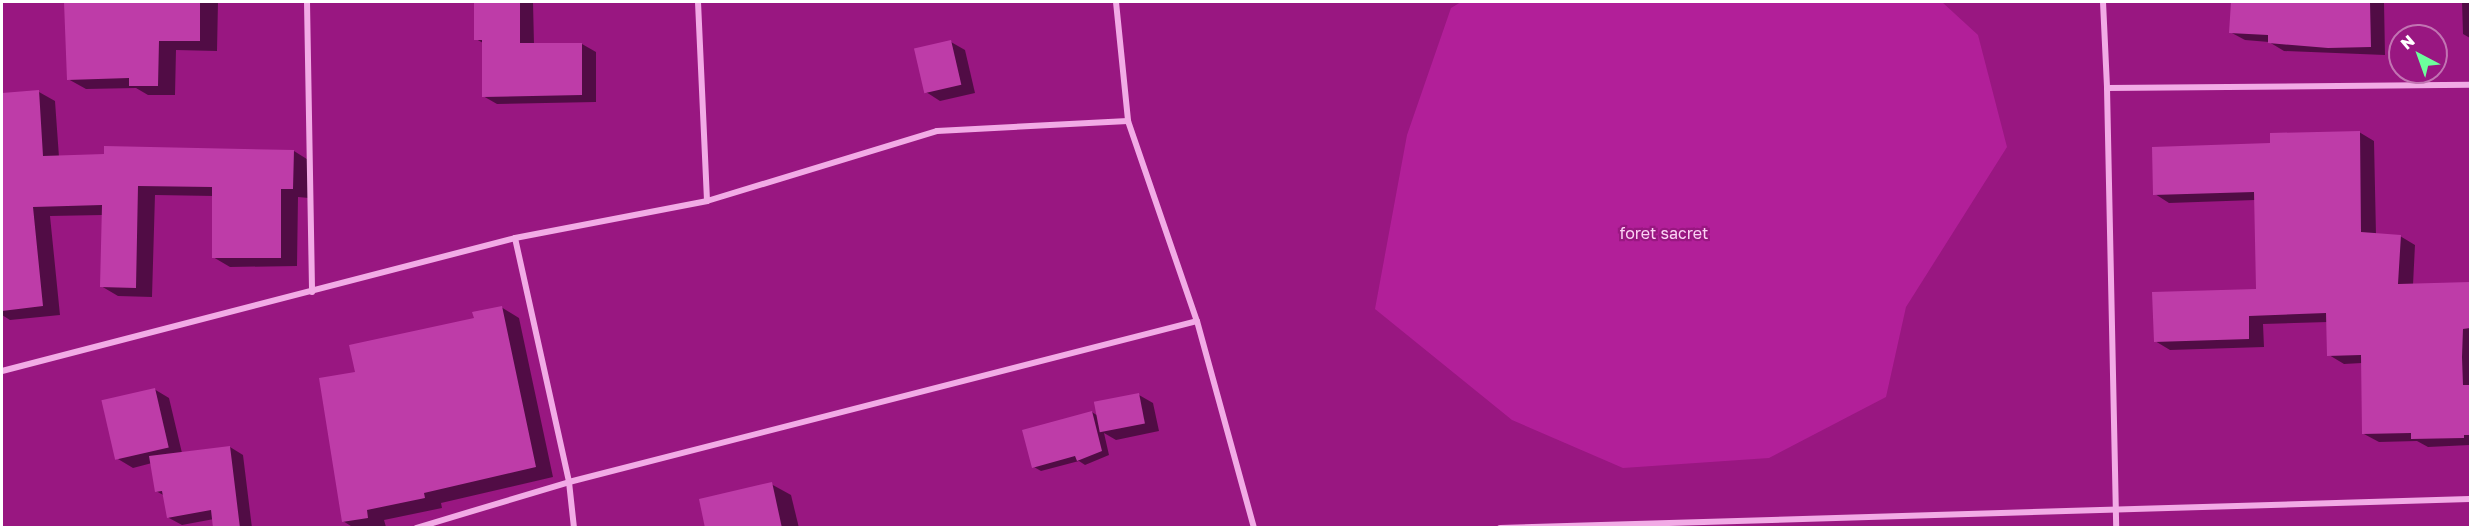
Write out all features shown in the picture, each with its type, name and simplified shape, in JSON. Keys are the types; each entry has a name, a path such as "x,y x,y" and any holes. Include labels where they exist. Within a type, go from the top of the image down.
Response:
{"street":[{"path":"307,2 312,292"},
{"path":"698,2 706,201"},
{"path":"1116,2 1128,121 1197,321 1254,528"},
{"path":"2103,2 2107,88 2116,528"},
{"path":"2107,88 2470,85"},
{"path":"2,371 515,238 706,201 937,131 1128,121"},
{"path":"515,238 569,482 574,528"},
{"path":"416,528 569,482 1197,321"},
{"path":"1500,528 2470,499"}],"green space":[{"name":"foret sacret","path":"1461,2 1942,2 1978,35 2007,147 1906,307 1886,397 1769,458 1623,468 1512,420 1375,309 1407,135 1451,8"}],"building":[{"path":"64,2 200,2 200,41 159,41 158,86 129,86 129,78 67,80"},
{"path":"474,2 520,2 520,43 582,43 582,95 482,97 482,40 474,40"},
{"path":"2231,2 2370,2 2371,47 2328,48 2268,43 2268,35 2229,33"},
{"path":"951,40 961,85 924,93 914,49"},
{"path":"39,90 43,156 104,154 104,146 294,150 293,189 281,189 281,258 212,258 212,187 138,186 136,288 100,287 102,205 33,207 43,306 2,311 2,93"},
{"path":"2360,131 2361,232 2401,235 2398,284 2470,282 2470,328 2463,329 2462,357 2463,385 2470,385 2470,435 2464,435 2464,438 2411,439 2411,433 2362,434 2361,355 2327,356 2326,313 2249,316 2249,339 2154,342 2152,292 2256,289 2254,192 2153,195 2152,147 2270,143 2270,133"},
{"path":"502,306 536,467 424,493 425,498 367,510 368,518 342,522 319,378 355,372 349,345 474,318 472,312"},
{"path":"155,388 169,447 115,460 101,400"},
{"path":"1139,393 1145,423 1100,432 1094,402"},
{"path":"1092,411 1102,451 1077,461 1075,456 1032,468 1022,430"},
{"path":"230,446 240,528 213,528 211,510 167,518 162,491 155,492 149,456"},
{"path":"772,482 782,528 705,528 699,499"}]}
